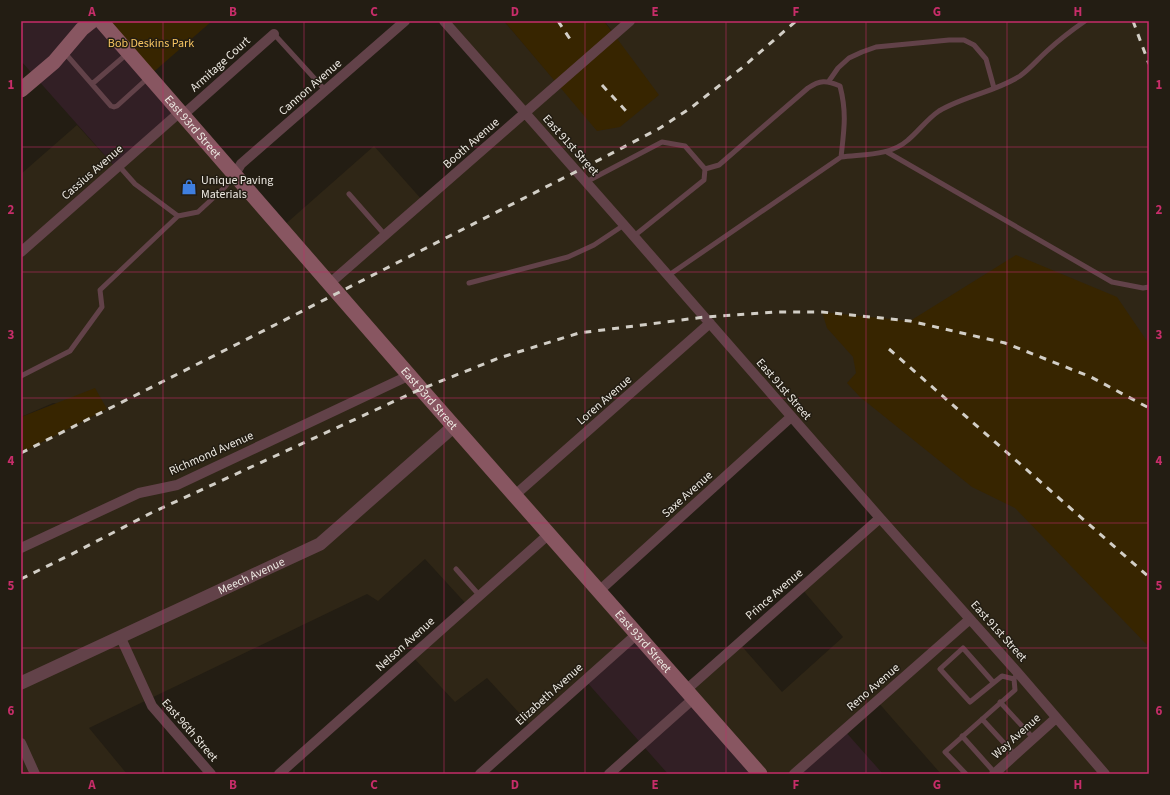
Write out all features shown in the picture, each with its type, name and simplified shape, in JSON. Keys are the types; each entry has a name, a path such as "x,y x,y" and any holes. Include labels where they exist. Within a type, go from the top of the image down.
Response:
{"main road":[{"path":"21,90 54,62 82,29 92,21"},
{"name":"East 93rd Street","path":"101,21 329,284 760,774"}],"street":[{"name":"Cannon Avenue","path":"235,174 241,164 405,21"},
{"name":"East 91st Street","path":"444,21 970,619 1016,676 1056,718 1105,774"},
{"name":"Booth Avenue","path":"329,284 630,21"},
{"name":"Armitage Court","path":"182,113 274,34"},
{"name":"Cassius Avenue","path":"21,252 182,113"},
{"name":"Loren Avenue","path":"515,495 710,324"},
{"name":"Richmond Avenue","path":"21,548 140,493 177,485 410,375"},
{"name":"Saxe Avenue","path":"599,591 792,417"},
{"name":"Meech Avenue","path":"21,683 320,544 454,426"},
{"name":"Prince Avenue","path":"609,774 690,694 880,518"},
{"name":"Nelson Avenue","path":"279,774 549,534"},
{"name":"Reno Avenue","path":"794,774 970,619"},
{"name":"Elizabeth Avenue","path":"480,774 637,634"},
{"name":"East 96th Street","path":"120,636 152,706 211,774"},
{"name":"Way Avenue","path":"994,773 1056,718"},
{"path":"21,743 35,774"}],"lane":[{"path":"668,276 842,157 886,152 898,148 938,112 955,103 994,88 1019,76 1067,34 1085,21"},
{"path":"274,34 325,90"},
{"path":"829,81 838,68 850,58 876,47 964,40 974,45 986,59 994,88"},
{"path":"63,51 111,106 114,107 149,76"},
{"path":"92,84 128,52"},
{"path":"705,169 719,166 808,88 817,82 829,81 840,86 844,103 845,124 842,157"},
{"path":"586,182 662,142 686,146 705,169 704,180 634,236"},
{"path":"886,152 1112,282 1143,288 1149,287"},
{"path":"119,166 135,184 178,216"},
{"path":"21,376 70,351 102,307 100,290 178,216 198,212 225,187 235,174"},
{"path":"349,194 385,235"},
{"path":"469,283 568,257 594,245 624,225"},
{"path":"456,569 480,596"},
{"path":"966,774 945,752 1015,690 1016,676 1002,676 970,702 940,669 963,648 993,682"},
{"path":"1000,702 1034,738"},
{"path":"982,719 1015,755"},
{"path":"962,736 994,773"}],"shaded area":[{"path":"21,21 101,21 180,112 116,168 21,61"},
{"path":"444,21 504,21 558,84 615,34 604,21 1149,21 1149,774 941,774 877,701 794,774 760,774 686,690 739,643 782,692 843,637 801,588 880,518 791,417 599,591 637,634 532,727 487,678 455,702 412,656 468,606 425,559 378,601 367,594 89,728 127,774 24,774 21,765 21,453 107,409 53,403 21,417 21,174 77,125 116,168 180,112 281,228 374,146 423,201 525,113"},
{"path":"637,634 760,774 668,774 585,680"},
{"path":"844,730 883,774 794,774"}],"green space":[{"name":"Bob Deskins Park","path":"101,21 212,21 149,76"},
{"path":"504,21 604,21 659,95 620,127 597,131"},
{"path":"1016,255 1117,297 1149,344 1149,647 1015,508 972,487 860,397 847,383 856,373 853,357 827,328 822,312 910,321"},
{"path":"95,388 107,409 21,453 21,417"}],"railway":[{"path":"558,21 570,39"},
{"path":"21,453 660,128 692,107 743,67 796,21"},
{"path":"1133,21 1149,64"},
{"path":"602,85 626,111"},
{"path":"21,579 151,513 421,389 499,358 579,333 705,317 776,312 822,312 910,321 1005,343 1091,377 1149,408"},
{"path":"889,349 1149,577"}],"place":[{"name":"Unique Paving Materials","path":"189,187"}]}
